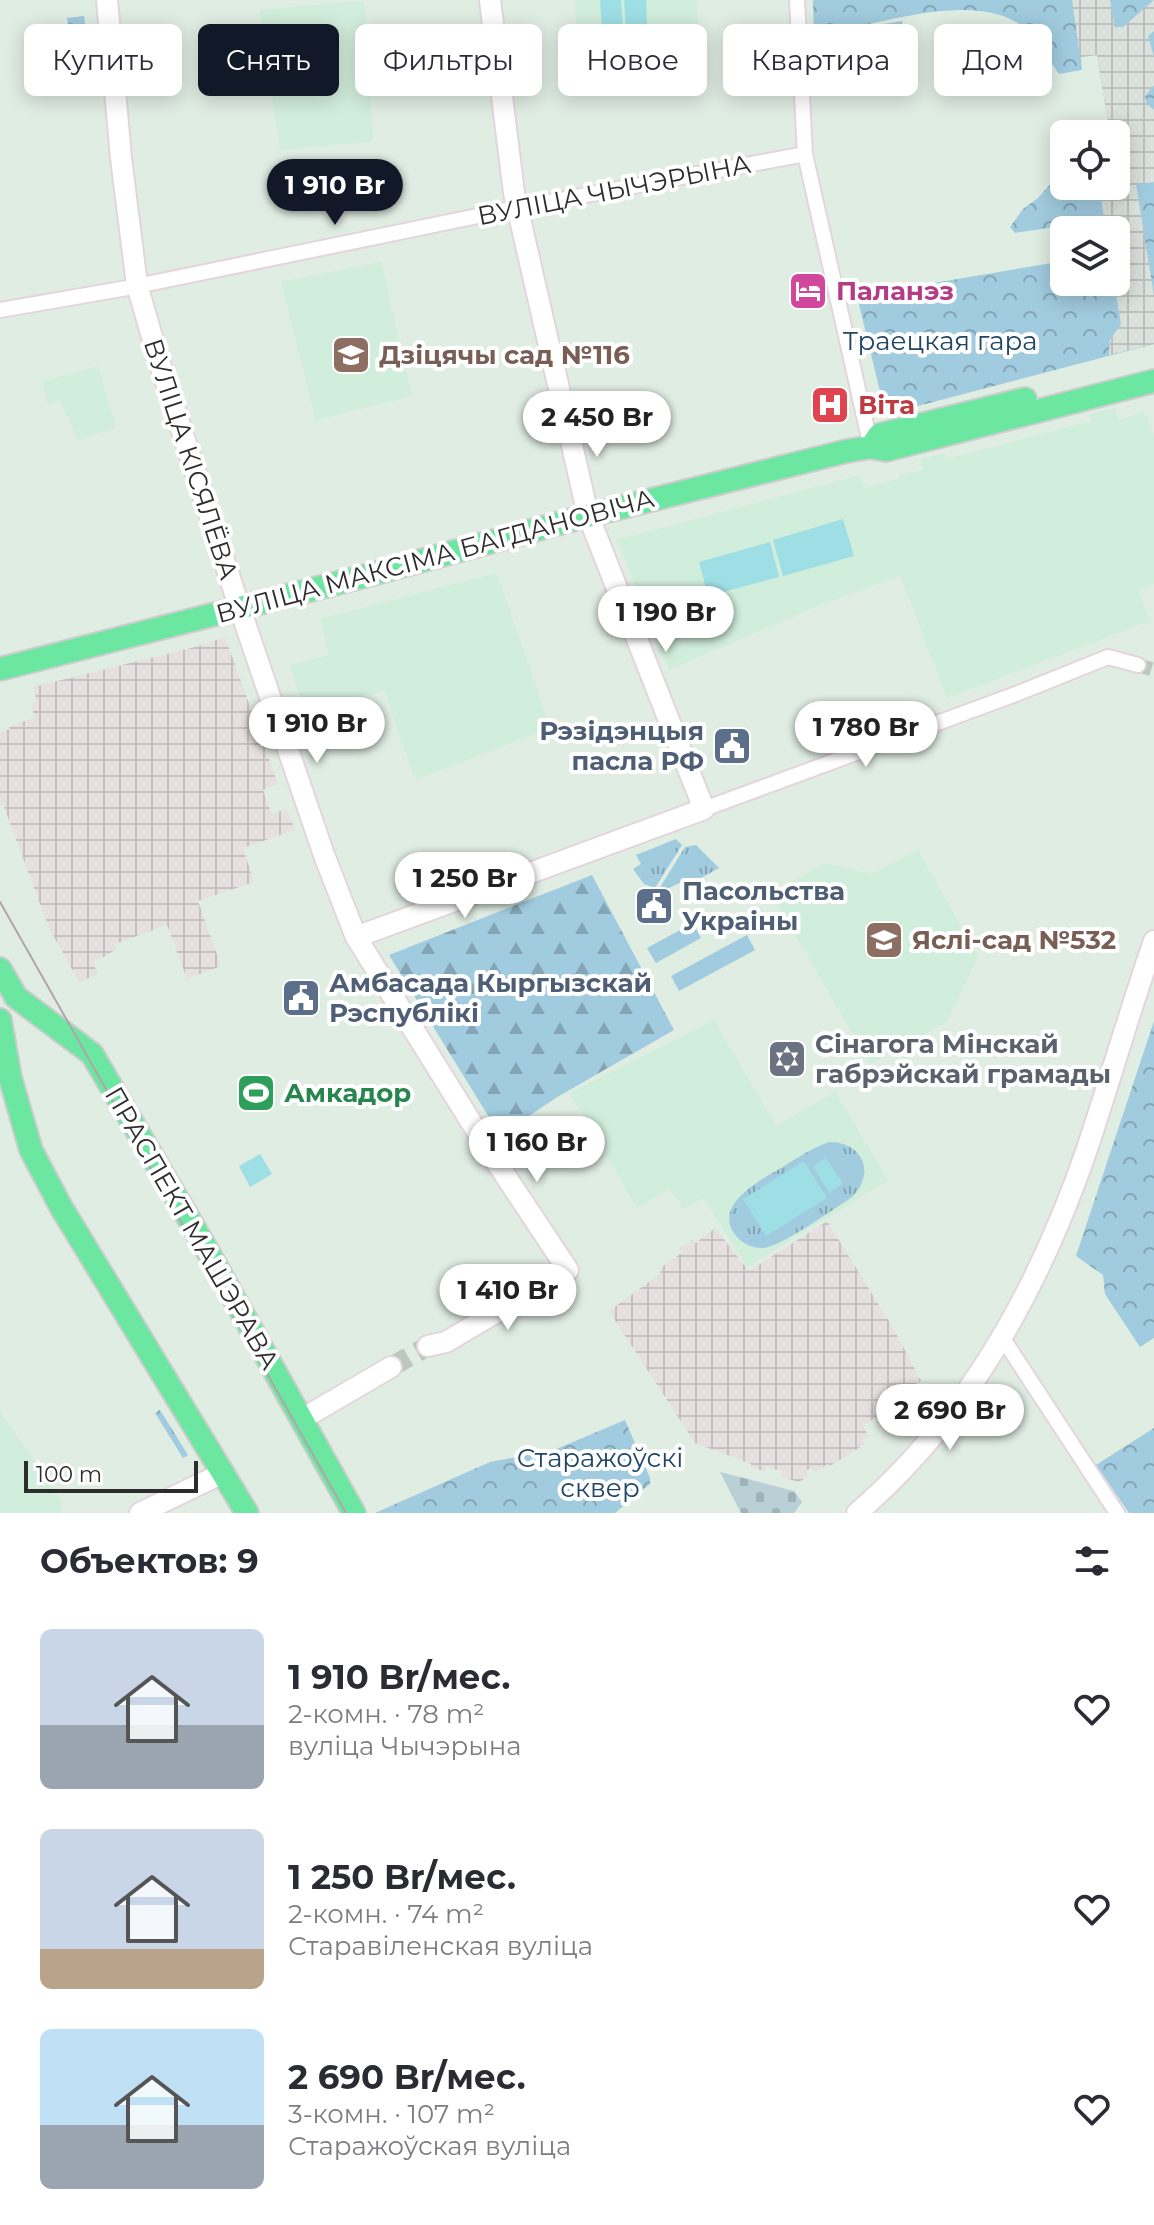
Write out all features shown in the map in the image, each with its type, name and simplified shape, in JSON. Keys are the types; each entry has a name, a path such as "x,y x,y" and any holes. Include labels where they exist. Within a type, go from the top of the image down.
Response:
{"main road":[{"name":"ВУЛІЦА МАКСІМА БАГДАНОВІЧА","path":"871,447 879,435 1154,366"},
{"name":"ВУЛІЦА МАКСІМА БАГДАНОВІЧА","path":"0,669 588,515 871,447 886,450 1154,382"},
{"name":"ПРАСПЕКТ МАШЭРАВА","path":"4,984 16,997 92,1054 354,1513"},
{"path":"0,1020 10,1077 31,1150 61,1207 247,1513"}],"street":[{"name":"ВУЛІЦА КІСЯЛЁВА","path":"107,0 124,190 137,285 163,374 324,855 356,937 489,1151 568,1270 446,1342 428,1346"},
{"path":"490,0 517,208 588,515 704,809"},
{"path":"797,0 805,154 871,447"},
{"name":"ВУЛІЦА ЧЫЧЭРЫНА","path":"0,310 805,154"},
{"path":"356,937 1016,694 1108,657 1138,665"},
{"path":"857,1513 933,1438 971,1387 1002,1337 1048,1248 1068,1199 1154,941"},
{"path":"1002,1337 1117,1513"},
{"path":"302,1419 391,1367"},
{"path":"140,1513 223,1473"}],"shaded area":[{"path":"575,0 697,0 698,24 576,24"},
{"path":"600,0 621,0 623,24 602,24"},
{"path":"624,0 646,0 647,24 626,24"},
{"path":"1072,0 1110,0 1115,27 1123,27 1154,0 1154,31 1148,36 1154,57 1154,85 1145,96 1147,104 1154,110 1154,182 1136,184 1154,296 1154,344 1109,355 1110,340 1121,324 1116,296 1130,296 1130,216 1104,216 1101,200 1130,200 1130,120 1108,120 1097,55 1080,57"},
{"path":"364,2 365,24 355,24 355,96 370,96 373,141 280,150 272,96 339,96 339,24 262,24 260,10"},
{"name":"Дзіцячы сад №116","path":"381,262 412,396 316,420 281,282"},
{"path":"98,366 116,428 78,440 60,401 48,404 42,382"},
{"path":"1115,408 1118,420 1145,412 1154,436 1154,584 1138,590 1150,621 947,698 900,576 823,604 669,670 617,540 861,475 864,488 899,479 899,475 923,470 920,459 944,454 946,459 1092,421 1090,414"},
{"path":"843,519 854,556 783,576 773,540"},
{"path":"770,542 779,577 708,596 699,562"},
{"path":"497,573 550,728 415,780 384,690 306,716 290,665 329,655 320,619"},
{"path":"225,637 278,784 263,790 267,802 272,814 287,809 295,830 243,848 254,882 198,901 221,966 187,979 167,925 115,944 117,949 93,963 98,974 79,982 49,928 3,804 0,806 0,732 35,718 31,704 37,702 33,687"},
{"name":"Яслі-сад №532","path":"918,850 978,957 947,1022 870,1064 771,893 825,863 871,874"},
{"path":"714,1020 776,1126 835,1092 888,1180 747,1267 704,1198 684,1209 669,1189 637,1208 570,1093"},
{"path":"260,1154 272,1174 250,1187 239,1166"},
{"path":"826,1158 843,1184 829,1193 813,1166"},
{"path":"804,1161 827,1198 766,1236 743,1199"},
{"path":"827,1221 895,1331 921,1381 899,1393 904,1401 863,1425 868,1436 862,1440 865,1444 830,1466 828,1464 815,1472 811,1468 807,1470 807,1477 799,1482 781,1477 782,1471 751,1467 751,1464 695,1443 609,1311 660,1274 662,1267 683,1252 680,1248 692,1240 696,1243 715,1228 749,1271"},
{"path":"0,1411 62,1502 61,1513 0,1513"}],"green space":[{"name":"Траецкая гара","path":"813,0 1154,0 1154,344 891,413 884,408 857,296 1050,263 1050,296 1130,296 1130,216 1050,216 1050,228 1015,233 1010,227 1023,209 1050,185 1050,200 1130,200 1130,120 1108,120 1097,55 1081,57 1082,70 1059,74 1052,64 1052,24 1019,24 1000,15 961,10 918,14 869,24 814,24"},
{"path":"84,16 85,24 68,24 67,18"},
{"path":"676,839 682,845 655,888 644,884 633,869 641,864 636,855"},
{"path":"696,845 719,868 687,886 684,881 659,889 685,847"},
{"path":"592,875 674,1030 559,1096 500,1135 389,955"},
{"path":"693,923 701,938 656,963 647,948"},
{"path":"747,935 755,950 679,991 671,976"},
{"path":"1154,1021 1154,1338 1140,1347 1105,1294 1103,1275 1076,1256"},
{"path":"829,1142 850,1147 862,1160 863,1178 852,1197 777,1244 760,1248 739,1239 731,1228 729,1217 740,1197 760,1180"},
{"path":"160,1410 188,1455 183,1458 155,1413"},
{"name":"Старажоўскі сквер","path":"625,1420 650,1484 615,1513 375,1513 490,1462 554,1450"},
{"path":"1154,1428 1154,1513 1129,1513 1096,1465"},
{"path":"720,1472 794,1491 802,1502 794,1513 741,1513"}],"tunnel":[{"path":"1138,665 1154,670"},
{"path":"391,1367 428,1346"}],"tram line":[{"path":"0,902 346,1513"}],"place":[{"name":"Паланэз","path":"808,291"},
{"name":"Дзіцячы сад №116","path":"351,355"},
{"name":"Віта","path":"830,405"},
{"name":"Рэзідэнцыя пасла РФ","path":"732,746"},
{"name":"Пасольства Украіны","path":"654,906"},
{"name":"Яслі-сад №532","path":"884,940"},
{"name":"Амбасада Кыргызскай Рэспублікі","path":"301,998"},
{"name":"Сінагога Мінскай габрэйскай грамады","path":"787,1059"},
{"name":"Амкадор","path":"256,1093"}]}
